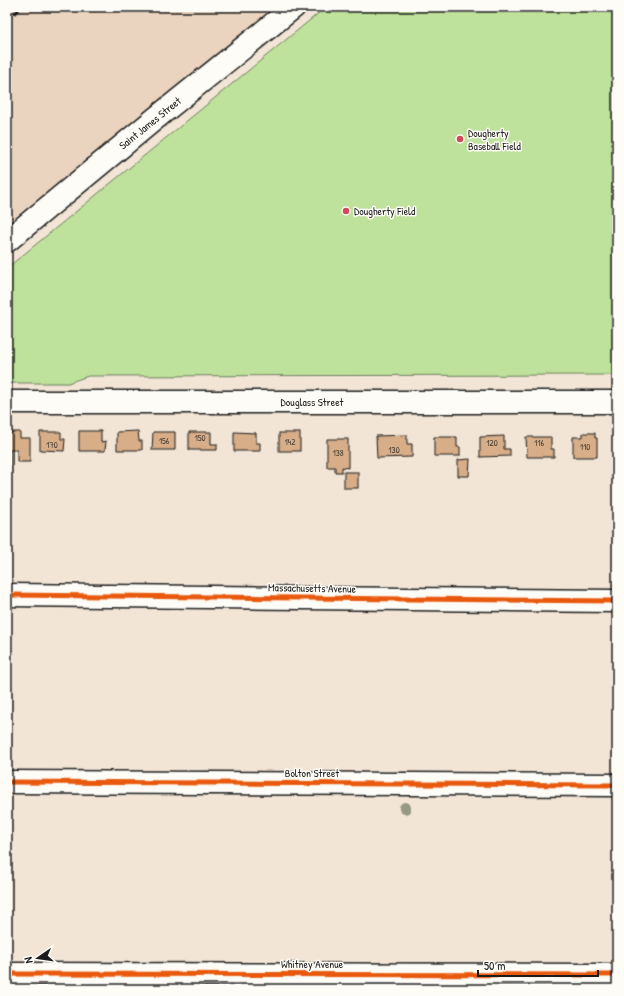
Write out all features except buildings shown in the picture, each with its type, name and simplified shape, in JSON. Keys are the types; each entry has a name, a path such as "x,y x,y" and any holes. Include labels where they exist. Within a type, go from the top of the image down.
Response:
{"street":[{"name":"Saint James Street","path":"7,242 294,7"},
{"name":"Douglass Street","path":"7,402 617,402"},
{"name":"Massachusetts Avenue","path":"7,595 617,601"},
{"name":"Bolton Street","path":"7,782 617,785"},
{"name":"Whitney Avenue","path":"7,974 615,980"}],"shaded area":[{"path":"7,7 275,7 7,224"}],"green space":[{"name":"Dougherty Field","path":"326,7 617,7 617,375 88,376 68,383 7,383 7,268"}],"railway":[{"path":"7,19 23,7"}],"cycle path":[{"path":"7,595 617,601"},
{"path":"7,782 617,785"},
{"path":"7,974 617,975"}],"place":[{"name":"Dougherty Baseball Field","path":"460,139"},
{"name":"Dougherty Field","path":"346,211"}]}
